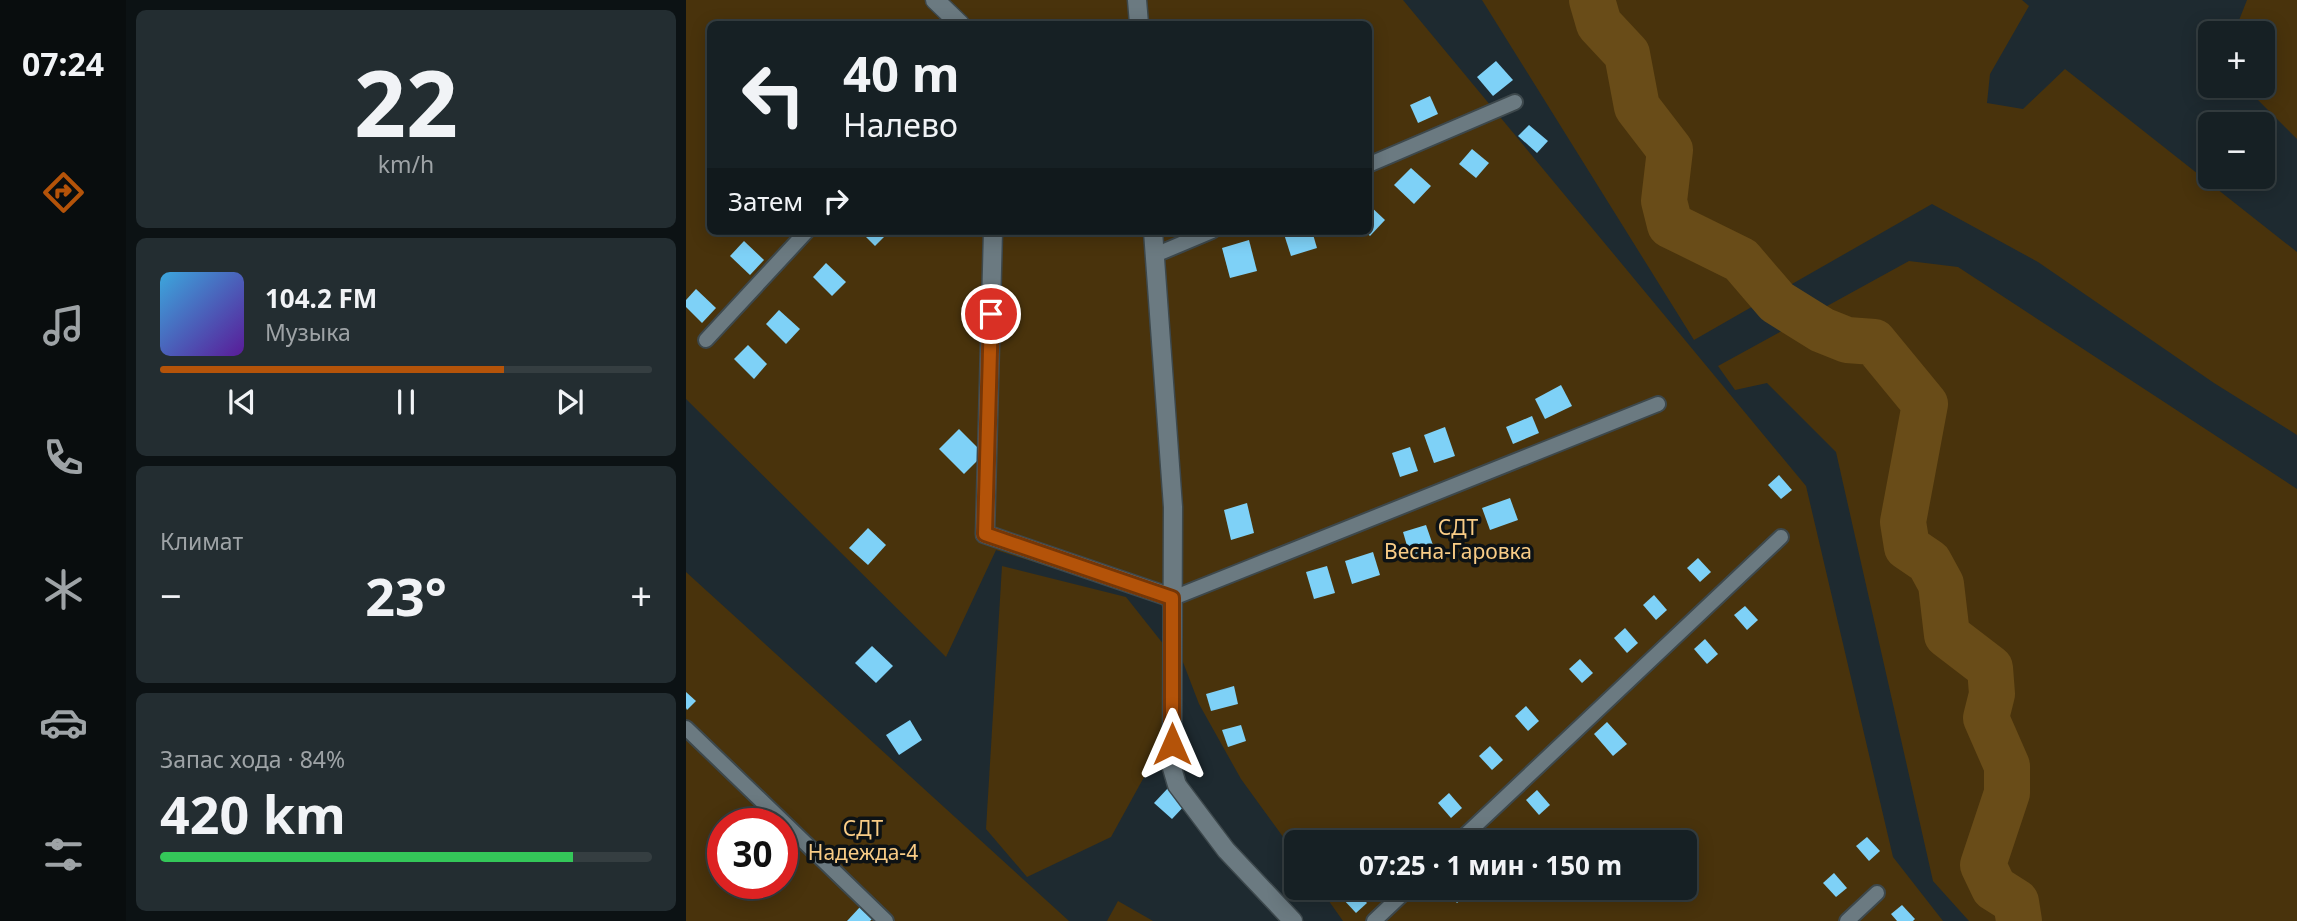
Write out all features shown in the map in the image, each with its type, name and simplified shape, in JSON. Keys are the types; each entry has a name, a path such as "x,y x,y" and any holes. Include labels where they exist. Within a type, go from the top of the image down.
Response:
{"street":[{"path":"935,0 957,21"},
{"path":"1137,0 1139,21"},
{"path":"993,235 985,534 1172,598"},
{"path":"1153,235 1173,507 1172,768 1177,785 1226,850 1293,921"}],"lane":[{"path":"1372,162 1515,102"},
{"path":"706,340 803,235"},
{"path":"1155,255 1202,235"},
{"path":"1172,598 1658,404"},
{"path":"1471,830 1781,537"},
{"path":"686,728 886,921"},
{"path":"1847,921 1877,893"},
{"path":"1374,921 1396,900"}],"green space":[{"name":"СДТ Весна-Гаровка","path":"686,0 1403,0 1806,486 1893,857 1943,921 1343,921 1328,900 1697,900 1697,830 1284,830 1284,838 1241,779 1199,704 1160,602 996,550 946,657 686,399"},
{"path":"1482,0 2022,0 2029,6 1990,74 1987,103 2023,109 2065,69 2198,174 2198,189 2217,189 2297,252 2297,435 2214,383 2038,262 1932,204 1694,340"},
{"path":"2247,0 2297,0 2297,139 2275,117 2275,112 2270,112 2256,98 2275,98 2275,21 2239,21"},
{"path":"1909,261 1958,267 2297,489 2297,921 1969,921 1933,881 1836,452 1767,383 1735,390 1718,366"},
{"path":"1002,566 1126,597 1168,650 1160,748 1111,837 1027,877 986,829"},
{"name":"СДТ Надежда-4","path":"686,572 1069,921 686,921"},
{"path":"1118,901 1153,921 1107,921"}],"building":[{"path":"1496,61 1513,80 1493,96 1477,77"},
{"path":"1430,96 1438,114 1418,123 1410,105"},
{"path":"1529,125 1548,141 1537,153 1518,136"},
{"path":"1472,149 1489,163 1476,178 1459,164"},
{"path":"1411,168 1431,186 1414,204 1394,185"},
{"path":"1372,208 1385,220 1372,234"},
{"path":"864,235 886,235 875,246"},
{"path":"1284,235 1313,235 1317,248 1291,256"},
{"path":"1249,240 1257,271 1230,278 1222,248"},
{"path":"744,241 764,260 750,275 730,256"},
{"path":"826,263 846,282 832,296 813,277"},
{"path":"696,289 716,308 702,323 686,307 686,300"},
{"path":"779,310 800,329 786,344 766,324"},
{"path":"748,345 767,364 754,379 734,359"},
{"path":"1561,385 1572,406 1545,419 1535,399"},
{"path":"1532,416 1539,433 1513,444 1506,427"},
{"path":"1445,427 1455,456 1434,463 1424,435"},
{"path":"959,429 984,454 964,474 939,449"},
{"path":"1410,447 1418,471 1400,477 1392,453"},
{"path":"1779,475 1792,490 1781,499 1768,485"},
{"path":"1510,498 1518,520 1490,530 1482,508"},
{"path":"1247,503 1254,533 1231,540 1224,510"},
{"path":"1426,525 1434,548 1410,556 1403,532"},
{"path":"868,528 886,545 868,565 849,548"},
{"path":"1373,552 1380,575 1352,584 1345,561"},
{"path":"1698,558 1711,572 1700,582 1687,568"},
{"path":"1327,566 1335,593 1314,599 1306,572"},
{"path":"1654,595 1667,610 1656,620 1643,605"},
{"path":"1745,606 1758,620 1747,630 1734,615"},
{"path":"1625,628 1638,643 1627,653 1614,638"},
{"path":"1705,639 1718,654 1707,664 1694,649"},
{"path":"872,646 893,666 876,683 855,663"},
{"path":"1580,659 1593,673 1582,683 1569,669"},
{"path":"1234,686 1238,704 1211,711 1206,694"},
{"path":"686,692 696,701 687,710 686,708"},
{"path":"1526,706 1539,721 1528,731 1515,716"},
{"path":"910,720 922,740 899,755 886,735"},
{"path":"1607,722 1627,744 1613,756 1594,734"},
{"path":"1241,725 1246,741 1228,747 1222,730"},
{"path":"1490,746 1503,760 1492,770 1479,756"},
{"path":"1169,787 1187,803 1172,819 1154,803"},
{"path":"1537,790 1550,805 1539,815 1526,800"},
{"path":"1449,793 1462,808 1451,818 1438,803"},
{"path":"1867,837 1880,851 1869,861 1856,846"},
{"path":"1834,873 1847,888 1836,897 1823,883"},
{"path":"1344,900 1364,900 1367,903 1356,913"},
{"path":"1902,905 1915,919 1913,921 1897,921 1891,914"},
{"path":"860,907 872,919 847,921"}],"waterway":[{"path":"1592,0 1599,24 1627,54 1637,107 1670,150 1664,201 1670,225 1741,260 1777,302 1822,330 1847,340 1874,342 1925,404 1903,522 1907,547 1929,562 1941,584 1947,635 1990,668 1992,694 1986,718 2007,766 2007,793 1983,865 1994,888 2016,902 2019,921"}],"route":[{"path":"991,314 985,534 1172,598 1172,744"}]}
